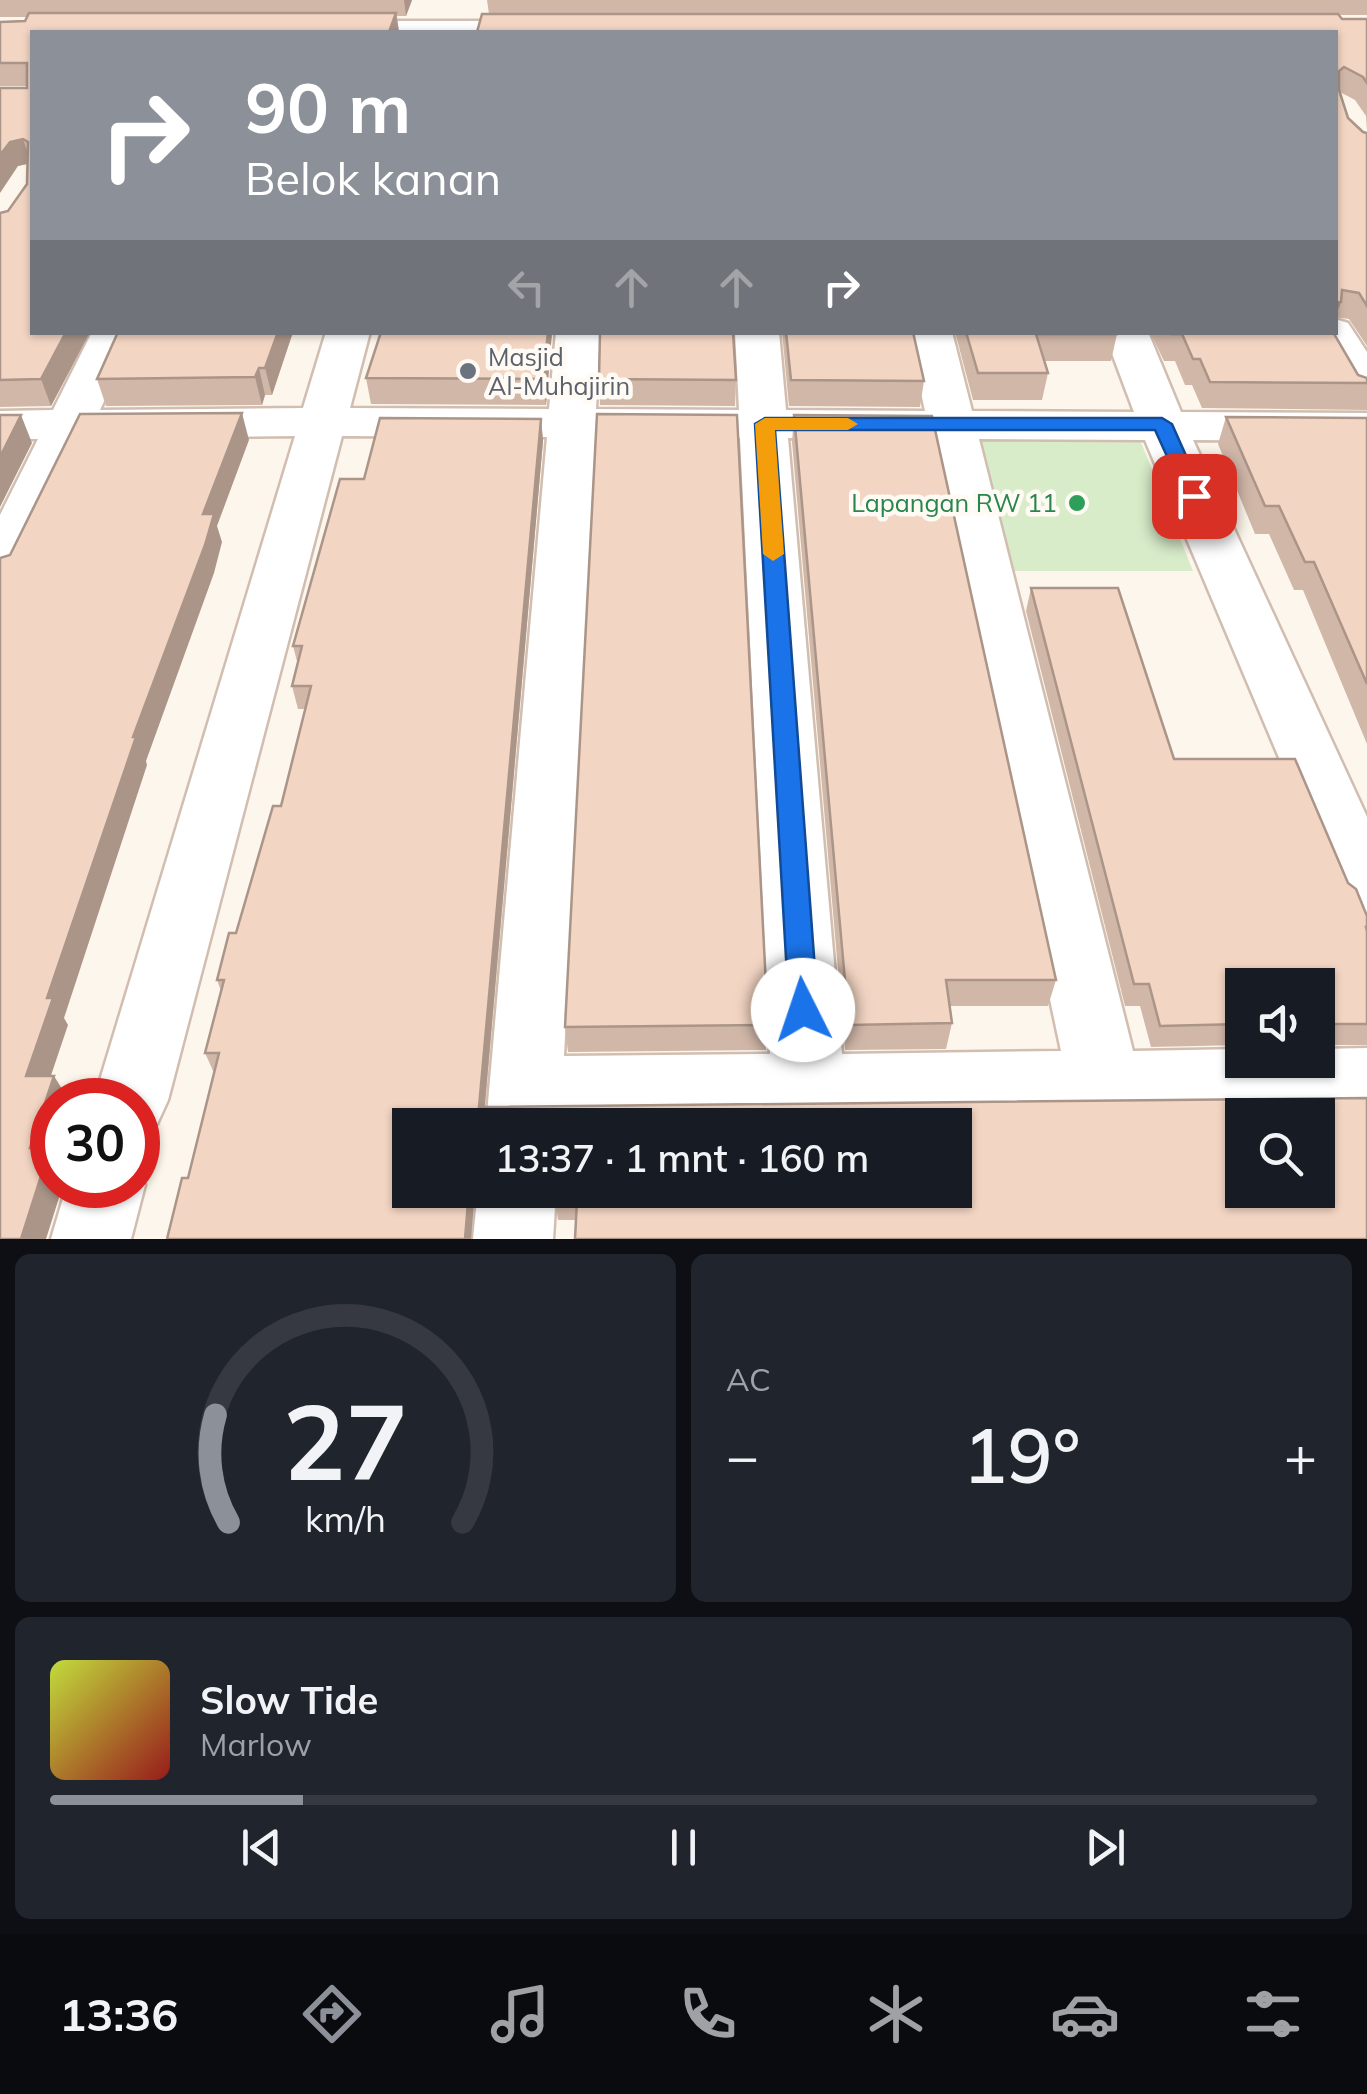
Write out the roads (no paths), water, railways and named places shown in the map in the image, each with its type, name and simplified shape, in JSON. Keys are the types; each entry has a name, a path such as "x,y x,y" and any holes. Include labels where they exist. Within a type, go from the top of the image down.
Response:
{"street":[{"path":"434,30 442,0"},
{"path":"0,568 113,335"},
{"path":"136,1078 347,335"},
{"path":"578,335 524,1108 808,1088 1367,1082"},
{"path":"757,335 808,1088"},
{"path":"931,335 1105,1084"},
{"path":"1127,335 1162,424 1367,888"},
{"path":"1335,335 1367,390"},
{"path":"0,425 323,422 1367,426"},
{"path":"91,1239 100,1208"},
{"path":"513,1239 516,1208"}],"place":[{"name":"Masjid Al-Muhajirin","path":"468,371"},
{"name":"Lapangan RW 11","path":"1077,503"}]}
